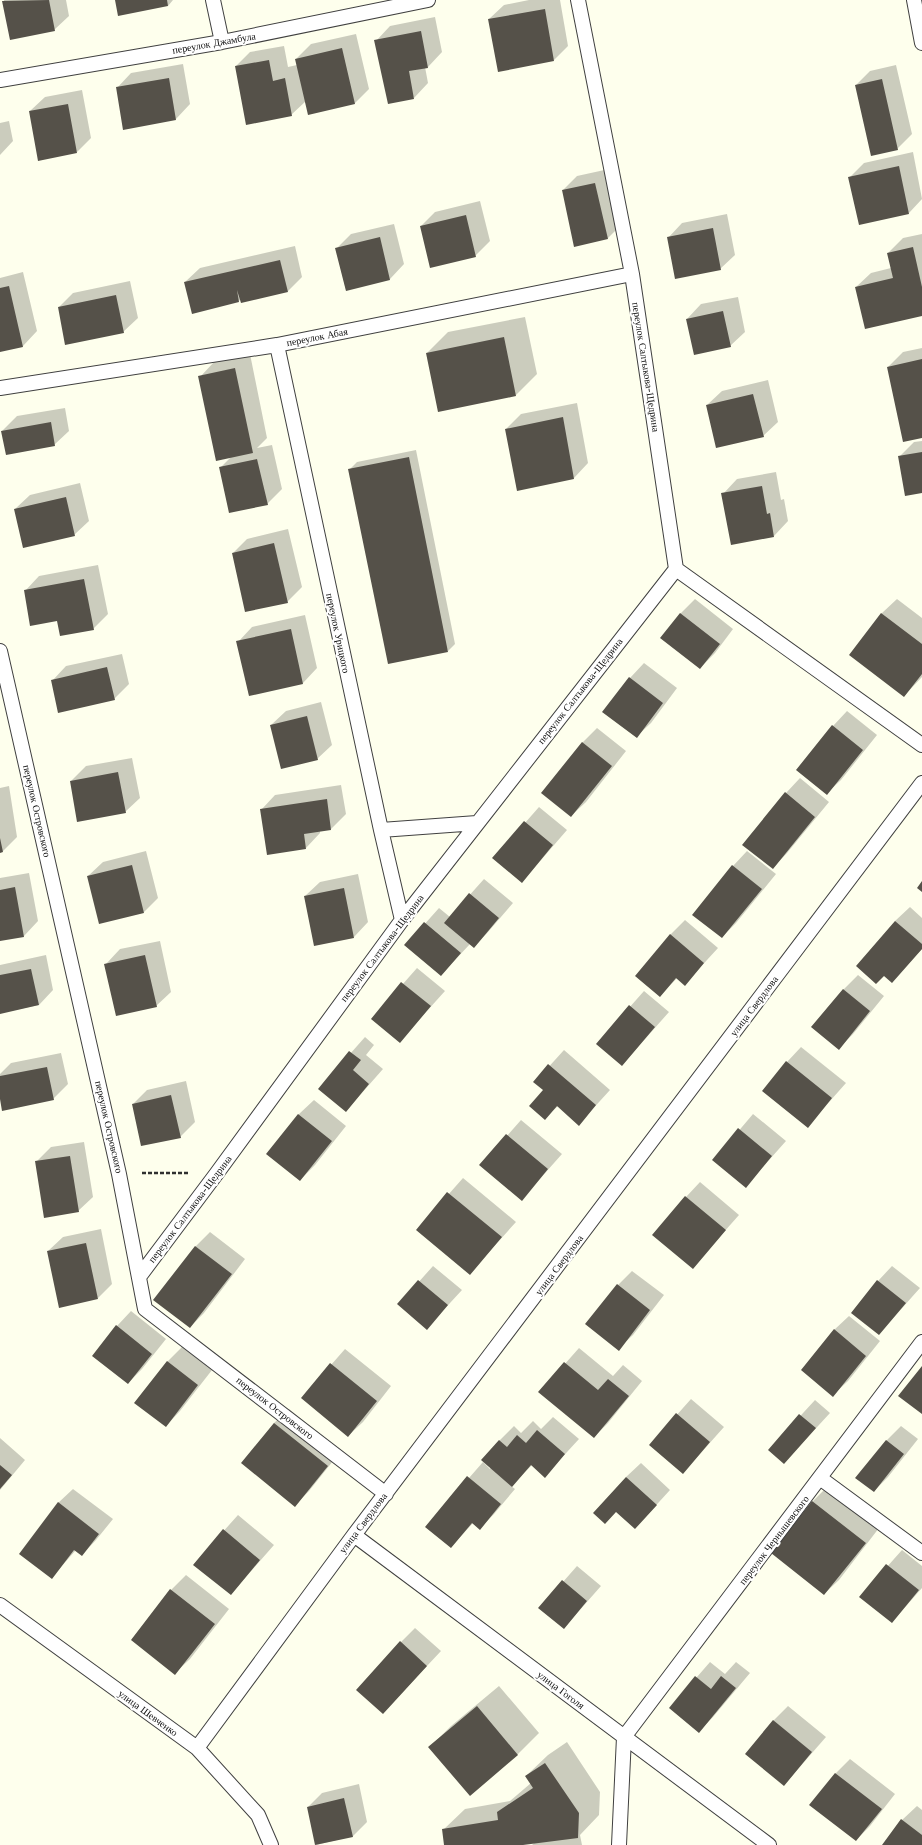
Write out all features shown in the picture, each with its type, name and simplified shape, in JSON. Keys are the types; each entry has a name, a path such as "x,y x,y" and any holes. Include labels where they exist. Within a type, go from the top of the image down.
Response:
{"lane":[{"path":"213,0 222,42"},
{"name":"переулок Джамбула","path":"0,80 222,42 428,0"},
{"name":"переулок Салтыкова-Щедрина","path":"139,1277 402,920 676,569 632,274 578,0"},
{"path":"914,0 922,43"},
{"name":"переулок Абая","path":"0,388 277,345 632,274"},
{"name":"переулок Урицкого","path":"277,345 381,830 402,920"},
{"path":"676,569 922,745"},
{"name":"переулок Островского","path":"0,651 119,1174 145,1309 386,1494"},
{"name":"улица Свердлова","path":"197,1748 354,1535 922,783"},
{"path":"381,830 477,823"},
{"name":"переулок Чернышевского","path":"624,1738 922,1342"},
{"path":"820,1478 922,1554"},
{"name":"улица Гоголя","path":"354,1535 769,1845"},
{"name":"улица Шевченко","path":"0,1605 197,1748 258,1814 271,1845"},
{"path":"619,1845 624,1738"}],"path":[{"path":"119,1174 217,1173"}],"building":[{"path":"49,0 55,31 10,40 2,1"},
{"path":"115,0 167,0 168,6 118,16"},
{"path":"545,9 554,61 498,72 488,19"},
{"path":"421,31 428,68 409,71 414,99 388,104 374,40"},
{"path":"342,48 355,104 308,115 295,59"},
{"path":"269,60 273,81 285,78 292,116 246,125 235,66"},
{"path":"169,78 176,120 123,130 116,87"},
{"path":"882,79 898,150 871,156 855,85"},
{"path":"68,104 77,153 38,161 29,111"},
{"path":"899,166 909,214 859,225 848,177"},
{"path":"595,183 608,239 574,247 562,190"},
{"path":"466,215 476,257 430,268 420,226"},
{"path":"713,228 721,270 675,279 667,237"},
{"path":"380,237 390,280 346,291 335,248"},
{"path":"913,247 922,287 922,316 865,329 855,287 893,278 887,253"},
{"path":"280,260 288,292 241,303 237,290 239,302 192,314 184,282"},
{"path":"9,286 23,347 0,352 0,288"},
{"path":"116,295 124,333 65,345 58,307"},
{"path":"723,311 731,347 694,355 686,319"},
{"path":"504,337 516,396 438,412 426,353"},
{"path":"922,359 922,438 903,442 887,367"},
{"path":"235,368 253,453 216,461 198,376"},
{"path":"753,394 764,437 716,448 706,405"},
{"path":"563,417 574,479 517,491 505,429"},
{"path":"51,422 55,446 6,455 1,431"},
{"path":"922,452 922,493 905,496 898,456"},
{"path":"409,457 448,652 388,664 348,469"},
{"path":"257,459 268,505 229,513 219,467"},
{"path":"762,486 767,514 770,513 774,537 731,545 721,493"},
{"path":"66,497 75,536 23,548 14,509"},
{"path":"274,543 288,603 245,612 232,553"},
{"path":"84,579 94,630 60,636 57,621 30,626 24,590"},
{"path":"680,613 720,644 700,669 660,638"},
{"path":"881,613 922,644 922,674 904,697 849,655"},
{"path":"291,629 303,684 249,696 236,641"},
{"path":"107,667 115,700 58,713 51,680"},
{"path":"629,677 663,703 637,738 602,712"},
{"path":"307,716 318,760 281,769 270,725"},
{"path":"832,725 863,750 827,795 796,770"},
{"path":"582,742 612,766 571,817 541,793"},
{"path":"118,772 126,813 77,822 70,781"},
{"path":"785,792 815,817 773,869 742,845"},
{"path":"327,799 331,830 304,834 306,849 267,855 260,809"},
{"path":"524,821 553,845 522,883 492,858"},
{"path":"0,838 3,852 0,853"},
{"path":"132,865 144,913 99,924 87,876"},
{"path":"732,865 762,889 722,938 692,915"},
{"path":"922,881 922,892 917,888"},
{"path":"15,887 24,937 0,941 0,890"},
{"path":"344,888 354,938 314,946 304,896"},
{"path":"469,893 499,918 474,948 444,923"},
{"path":"895,921 922,944 922,949 892,983 884,976 876,984 856,966"},
{"path":"424,922 461,953 441,976 404,945"},
{"path":"670,934 704,963 685,986 676,978 660,997 635,976"},
{"path":"145,955 157,1007 116,1016 104,964"},
{"path":"31,969 39,1005 0,1014 0,975"},
{"path":"401,982 431,1006 400,1043 371,1019"},
{"path":"843,989 870,1011 839,1050 811,1027"},
{"path":"629,1005 655,1027 622,1066 596,1044"},
{"path":"349,1051 361,1060 353,1070 369,1084 346,1112 318,1089"},
{"path":"786,1061 832,1098 808,1128 762,1091"},
{"path":"548,1064 596,1105 579,1126 557,1106 545,1120 529,1106 543,1090 533,1082"},
{"path":"47,1067 54,1100 2,1111 0,1099 0,1076"},
{"path":"171,1095 181,1138 141,1146 132,1104"},
{"path":"298,1114 332,1141 300,1181 266,1154"},
{"path":"738,1128 772,1156 746,1188 712,1160"},
{"path":"506,1134 548,1169 522,1201 479,1165"},
{"path":"70,1156 79,1212 44,1218 35,1161"},
{"path":"447,1192 502,1237 470,1275 416,1230"},
{"path":"685,1196 726,1230 693,1269 652,1235"},
{"path":"86,1243 98,1299 59,1308 47,1251"},
{"path":"195,1246 232,1274 190,1328 153,1300"},
{"path":"418,1280 448,1305 427,1330 397,1304"},
{"path":"877,1280 906,1303 879,1335 851,1313"},
{"path":"617,1284 650,1310 619,1351 585,1324"},
{"path":"116,1325 152,1354 128,1384 92,1356"},
{"path":"834,1329 866,1356 833,1397 801,1370"},
{"path":"167,1361 198,1385 166,1427 134,1403"},
{"path":"564,1362 598,1390 608,1379 629,1396 594,1438 538,1392"},
{"path":"330,1363 377,1401 348,1437 301,1398"},
{"path":"922,1366 922,1414 898,1396"},
{"path":"676,1413 710,1442 683,1474 649,1445"},
{"path":"799,1414 816,1428 784,1464 768,1450"},
{"path":"274,1423 328,1466 295,1507 241,1463"},
{"path":"537,1430 565,1454 545,1478 531,1465 512,1487 481,1460 499,1440 507,1447 517,1435 526,1443"},
{"path":"886,1440 904,1454 874,1492 855,1478"},
{"path":"0,1465 12,1475 0,1489"},
{"path":"467,1476 501,1504 480,1530 472,1523 451,1548 425,1527"},
{"path":"626,1477 657,1505 635,1529 616,1512 605,1524 593,1513"},
{"path":"812,1501 866,1543 824,1595 771,1553"},
{"path":"58,1502 99,1534 82,1556 74,1550 52,1579 19,1554"},
{"path":"223,1529 260,1560 231,1595 193,1565"},
{"path":"886,1564 919,1590 892,1623 859,1597"},
{"path":"562,1580 587,1601 564,1629 538,1608"},
{"path":"170,1589 215,1624 175,1675 131,1640"},
{"path":"400,1641 427,1666 383,1714 356,1690"},
{"path":"695,1676 711,1689 721,1676 736,1688 699,1733 669,1708"},
{"path":"477,1706 518,1755 470,1796 428,1747"},
{"path":"773,1720 812,1752 784,1786 745,1754"},
{"path":"545,1763 579,1813 578,1838 523,1845 444,1845 442,1829 498,1820 497,1812 533,1788 525,1776"},
{"path":"835,1773 882,1809 856,1841 809,1805"},
{"path":"344,1798 353,1837 315,1845 307,1807"},
{"path":"901,1819 922,1835 922,1845 882,1845"}]}
